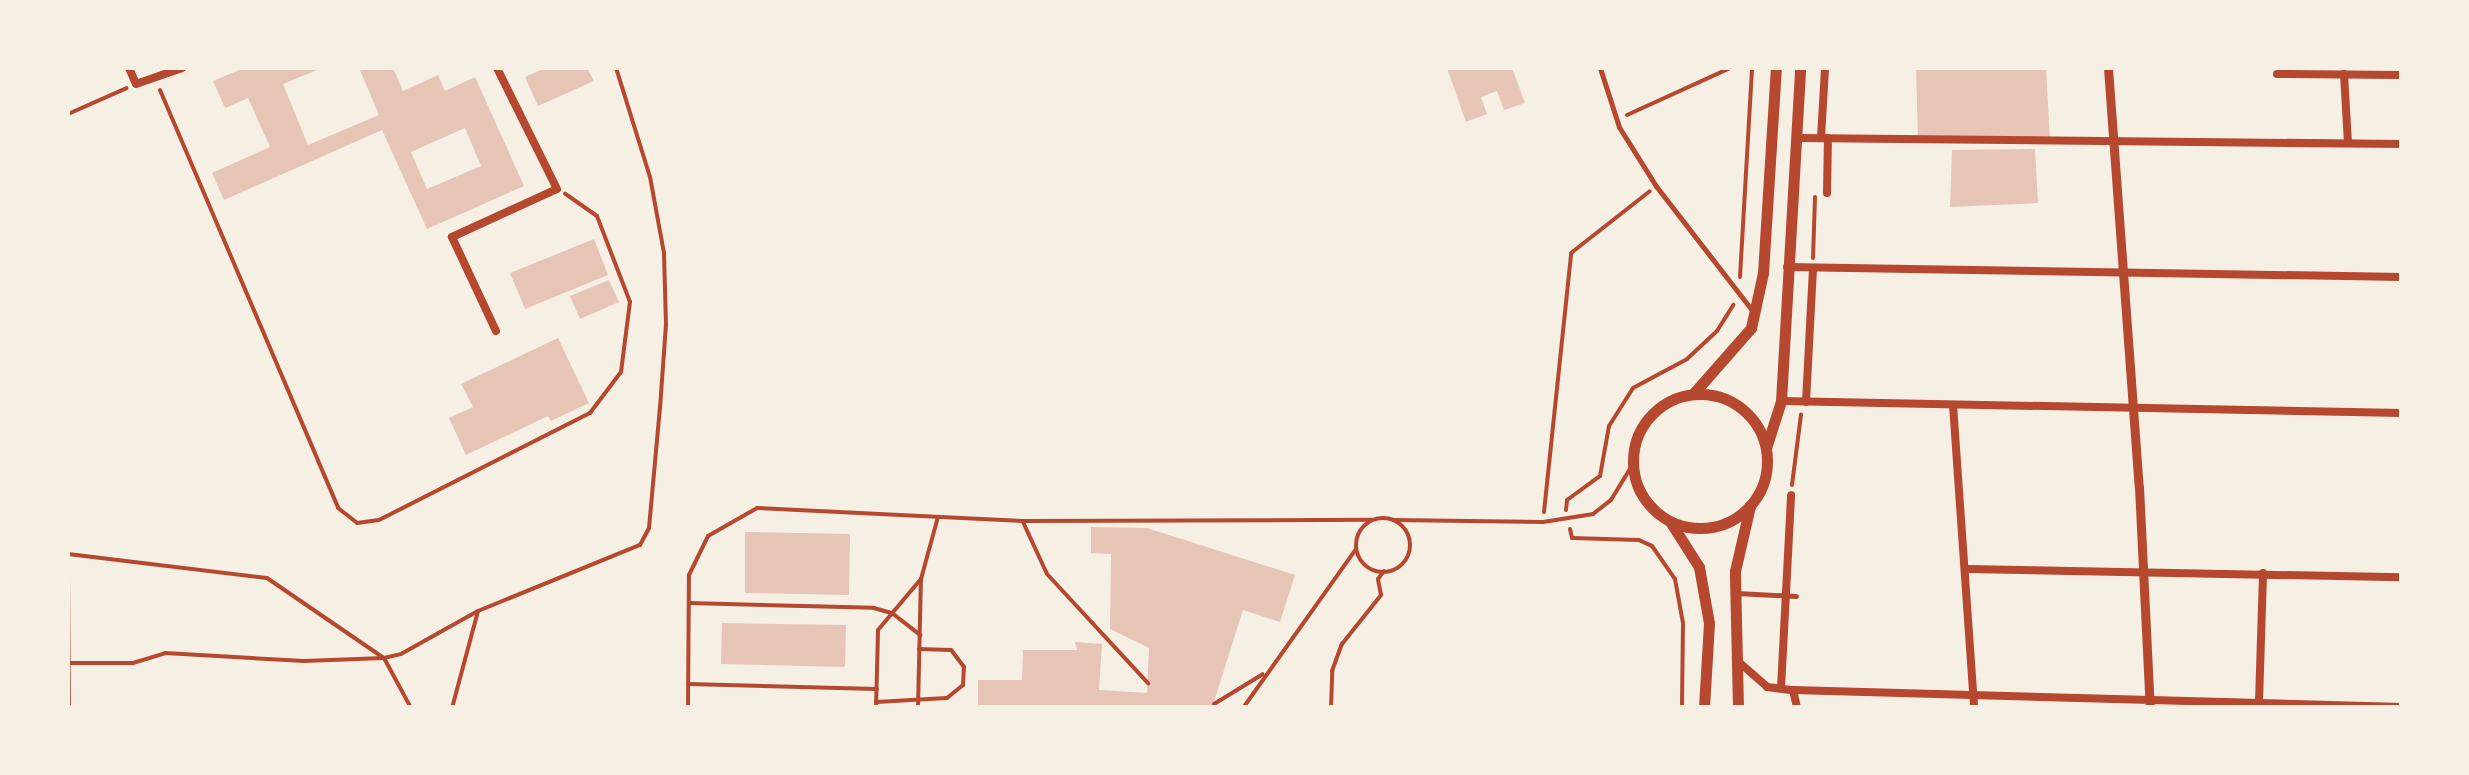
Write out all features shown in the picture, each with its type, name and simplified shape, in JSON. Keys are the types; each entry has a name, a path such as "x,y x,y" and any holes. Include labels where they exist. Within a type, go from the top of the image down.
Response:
{"main road":[{"path":"1738,708 1741,664 1735,572 1750,506 1765,476 1766,448 1781,402 1800,68"},
{"path":"1693,394 1751,328 1763,272 1775,69"},
{"path":"1704,708 1709,623 1699,567 1672,522 1642,495 1633,464 1637,437 1647,419 1668,402 1693,394 1715,396 1742,408 1759,428 1766,448"},
{"path":"1672,522 1716,526 1750,506"}],"street":[{"path":"129,68 136,84 182,68"},
{"path":"496,332 452,236 557,189 498,68"},
{"path":"1600,68 1620,127 1656,186 1754,314"},
{"path":"1825,68 1827,194"},
{"path":"2108,68 2149,703"},
{"path":"2277,74 2402,75"},
{"path":"2344,74 2348,143"},
{"path":"1796,138 2402,144"},
{"path":"1786,267 2402,277"},
{"path":"1806,402 1813,268"},
{"path":"1781,402 2402,413"},
{"path":"1953,405 1968,568 1974,708"},
{"path":"1782,688 1791,495"},
{"path":"1968,568 2402,578"},
{"path":"2259,702 2263,573"},
{"path":"1736,594 1796,596"},
{"path":"1741,664 1767,687 1793,690 2149,703 2402,707"},
{"path":"1793,690 1798,708"}],"lane":[{"path":"688,708 689,575 708,536 758,508 1022,521 1543,522 1593,514 1612,500 1633,464"},
{"path":"918,705 920,578 938,517"},
{"path":"1244,708 1356,550 1359,532 1372,520"},
{"path":"1331,708 1332,671 1342,644 1381,595 1378,579 1400,565 1409,549 1406,532 1393,520"},
{"path":"1022,521 1048,574 1148,682"},
{"path":"1356,550 1369,568 1384,572"},
{"path":"920,578 878,630 876,705 918,705 947,698 964,685 964,667 951,650 920,649"},
{"path":"689,603 874,608 892,613 920,635"},
{"path":"1214,704 1268,672"},
{"path":"688,684 876,689"}],"path":[{"path":"68,663 133,663 165,653 304,661 384,658 400,654 478,611 633,551 649,528 666,325 664,253 650,177 616,68"},
{"path":"1622,99 1627,115 1730,68"},
{"path":"1566,512 1567,500 1600,476 1609,426 1633,388 1687,359 1717,331 1739,295 1752,68"},
{"path":"156,80 338,508 356,523 379,520 590,413 621,372 630,302 597,216 557,189"},
{"path":"68,114 136,84"},
{"path":"1813,268 1816,184"},
{"path":"1543,522 1571,253 1656,186"},
{"path":"1791,495 1798,422 1806,402"},
{"path":"1570,530 1572,538 1639,540 1652,546 1675,580 1683,623 1682,708"},
{"path":"68,554 267,578 384,658 411,708"},
{"path":"68,576 69,708"},
{"path":"452,708 478,611"}],"building":[{"path":"244,68 322,68 283,84 308,145 379,115 359,68 393,68 403,91 438,75 445,91 475,77 524,186 427,229 382,130 224,200 212,173 270,147 248,98 225,108 213,81","holes":["465,128 481,166 427,189 411,152"]},
{"path":"545,68 587,68 594,81 538,106 525,77"},
{"path":"1447,68 1512,68 1525,103 1504,110 1497,91 1481,97 1487,114 1466,122"},
{"path":"1916,68 2046,68 2050,141 1918,139"},
{"path":"2035,149 2038,203 1950,207 1952,150"},
{"path":"594,239 608,275 525,309 510,273"},
{"path":"609,280 619,302 580,319 570,296"},
{"path":"558,338 589,403 551,421 548,416 466,455 449,418 473,407 461,384"},
{"path":"1091,527 1147,528 1295,575 1280,622 1243,610 1212,708 978,708 978,680 1022,680 1023,650 1077,650 1075,642 1102,644 1099,690 1147,693 1149,648 1110,629 1111,554 1091,553"},
{"path":"745,532 850,534 849,595 745,593"},
{"path":"722,623 846,625 845,667 721,664"}]}
